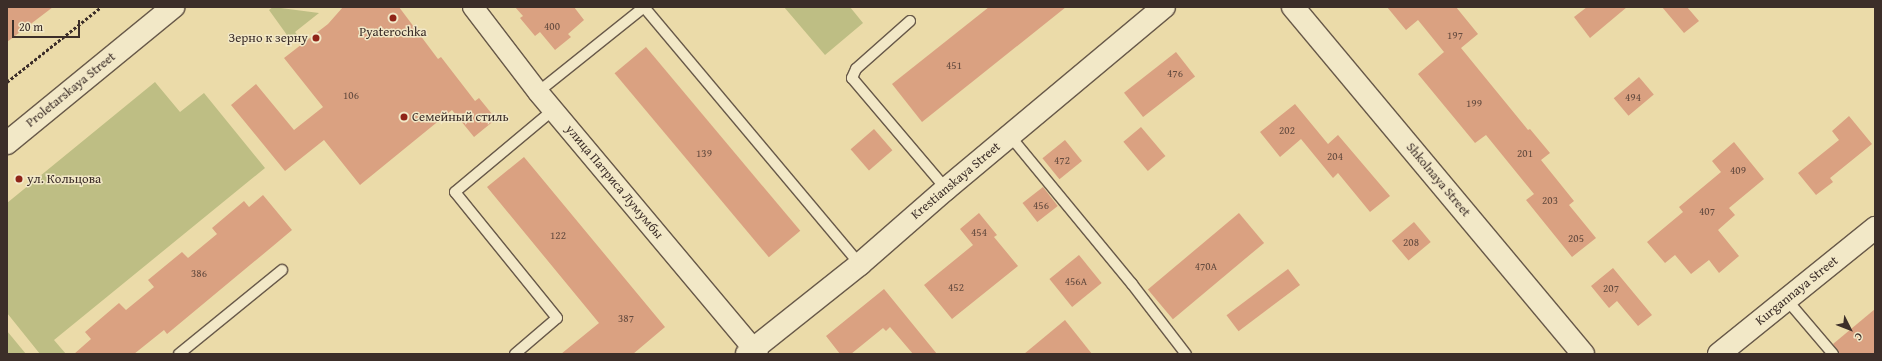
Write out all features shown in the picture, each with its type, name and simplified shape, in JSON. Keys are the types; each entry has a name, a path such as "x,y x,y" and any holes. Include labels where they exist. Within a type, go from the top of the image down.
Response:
{"street":[{"name":"Proletarskaya Street","path":"7,143 173,7"},
{"name":"улица Патриса Лумумбы","path":"473,7 538,92 753,352"},
{"name":"Krestianskaya Street","path":"753,352 860,264 946,189 1164,7"},
{"name":"Shkolnaya Street","path":"1293,7 1582,354"},
{"name":"Kurgannaya Street","path":"1719,354 1875,228"}],"lane":[{"path":"538,92 644,7 860,264"},
{"path":"910,21 856,69 852,78 946,189"},
{"path":"515,354 557,318 455,192 553,110"},
{"path":"1010,136 1132,284 1186,354"},
{"path":"179,354 282,270"},
{"path":"1787,300 1833,354"}],"path":[{"path":"7,82 101,7"}],"green space":[{"path":"273,7 319,13 295,32 299,37 292,42 269,10"},
{"path":"784,7 850,7 863,23 825,55"},
{"path":"155,82 180,112 204,93 265,168 54,340 66,354 40,354 7,313 7,203"},
{"path":"7,331 26,354 7,354"}],"building":[{"path":"7,7 53,7 7,42"},
{"path":"343,7 399,7 438,59 441,57 475,101 479,98 496,119 474,137 452,110 360,185 324,140 285,171 231,105 256,84 294,130 323,107 284,58 328,24"},
{"path":"515,7 574,7 584,20 568,34 571,37 555,50 540,32 535,36 520,18 523,16"},
{"path":"989,7 1066,7 922,122 892,84"},
{"path":"1387,7 1456,7 1478,34 1461,48 1528,130 1530,129 1550,153 1541,160 1574,201 1569,205 1596,238 1572,257 1526,200 1534,194 1486,135 1475,143 1418,74 1444,52 1418,20 1406,30"},
{"path":"1587,7 1627,7 1590,38 1574,17"},
{"path":"1662,7 1687,7 1699,21 1684,33"},
{"path":"646,47 800,231 769,257 615,73"},
{"path":"1176,52 1195,76 1143,117 1124,93"},
{"path":"1639,77 1654,95 1629,116 1614,98"},
{"path":"1295,104 1328,144 1338,135 1390,196 1370,212 1338,173 1333,178 1301,139 1280,157 1260,132"},
{"path":"1849,116 1872,144 1830,178 1833,182 1816,195 1798,173 1839,140 1832,131"},
{"path":"1141,127 1165,156 1148,171 1123,142"},
{"path":"874,129 892,150 869,170 851,149"},
{"path":"1065,140 1082,161 1059,179 1042,158"},
{"path":"1734,142 1764,179 1729,208 1735,215 1718,230 1739,256 1719,273 1709,260 1691,274 1675,255 1665,263 1647,242 1683,212 1679,207 1721,172 1712,161"},
{"path":"524,157 665,327 633,354 561,354 599,323 487,187"},
{"path":"1043,187 1058,206 1037,222 1023,203"},
{"path":"263,195 292,230 273,246 167,334 164,330 134,354 74,354 91,339 85,332 119,303 126,310 154,287 148,280 182,252 188,258 217,234 212,228 244,201 249,207"},
{"path":"979,213 997,235 994,237 1018,266 952,319 924,285 973,245 960,229"},
{"path":"1239,213 1264,243 1173,319 1148,289"},
{"path":"1414,222 1431,242 1408,261 1392,241"},
{"path":"1079,255 1102,283 1072,307 1049,279"},
{"path":"1613,268 1652,315 1638,326 1617,301 1609,308 1591,286"},
{"path":"1288,269 1300,285 1239,331 1227,315"},
{"path":"884,289 937,354 913,354 890,327 886,331 883,328 851,354 840,354 826,336"},
{"path":"1875,309 1875,354 1839,354 1833,344"},
{"path":"1065,320 1092,354 1024,354"}],"place":[{"name":"Pyaterochka","path":"393,18"},
{"name":"Зерно к зерну","path":"316,38"},
{"name":"Семейный стиль","path":"404,117"},
{"name":"ул. Кольцова","path":"19,179"}]}
